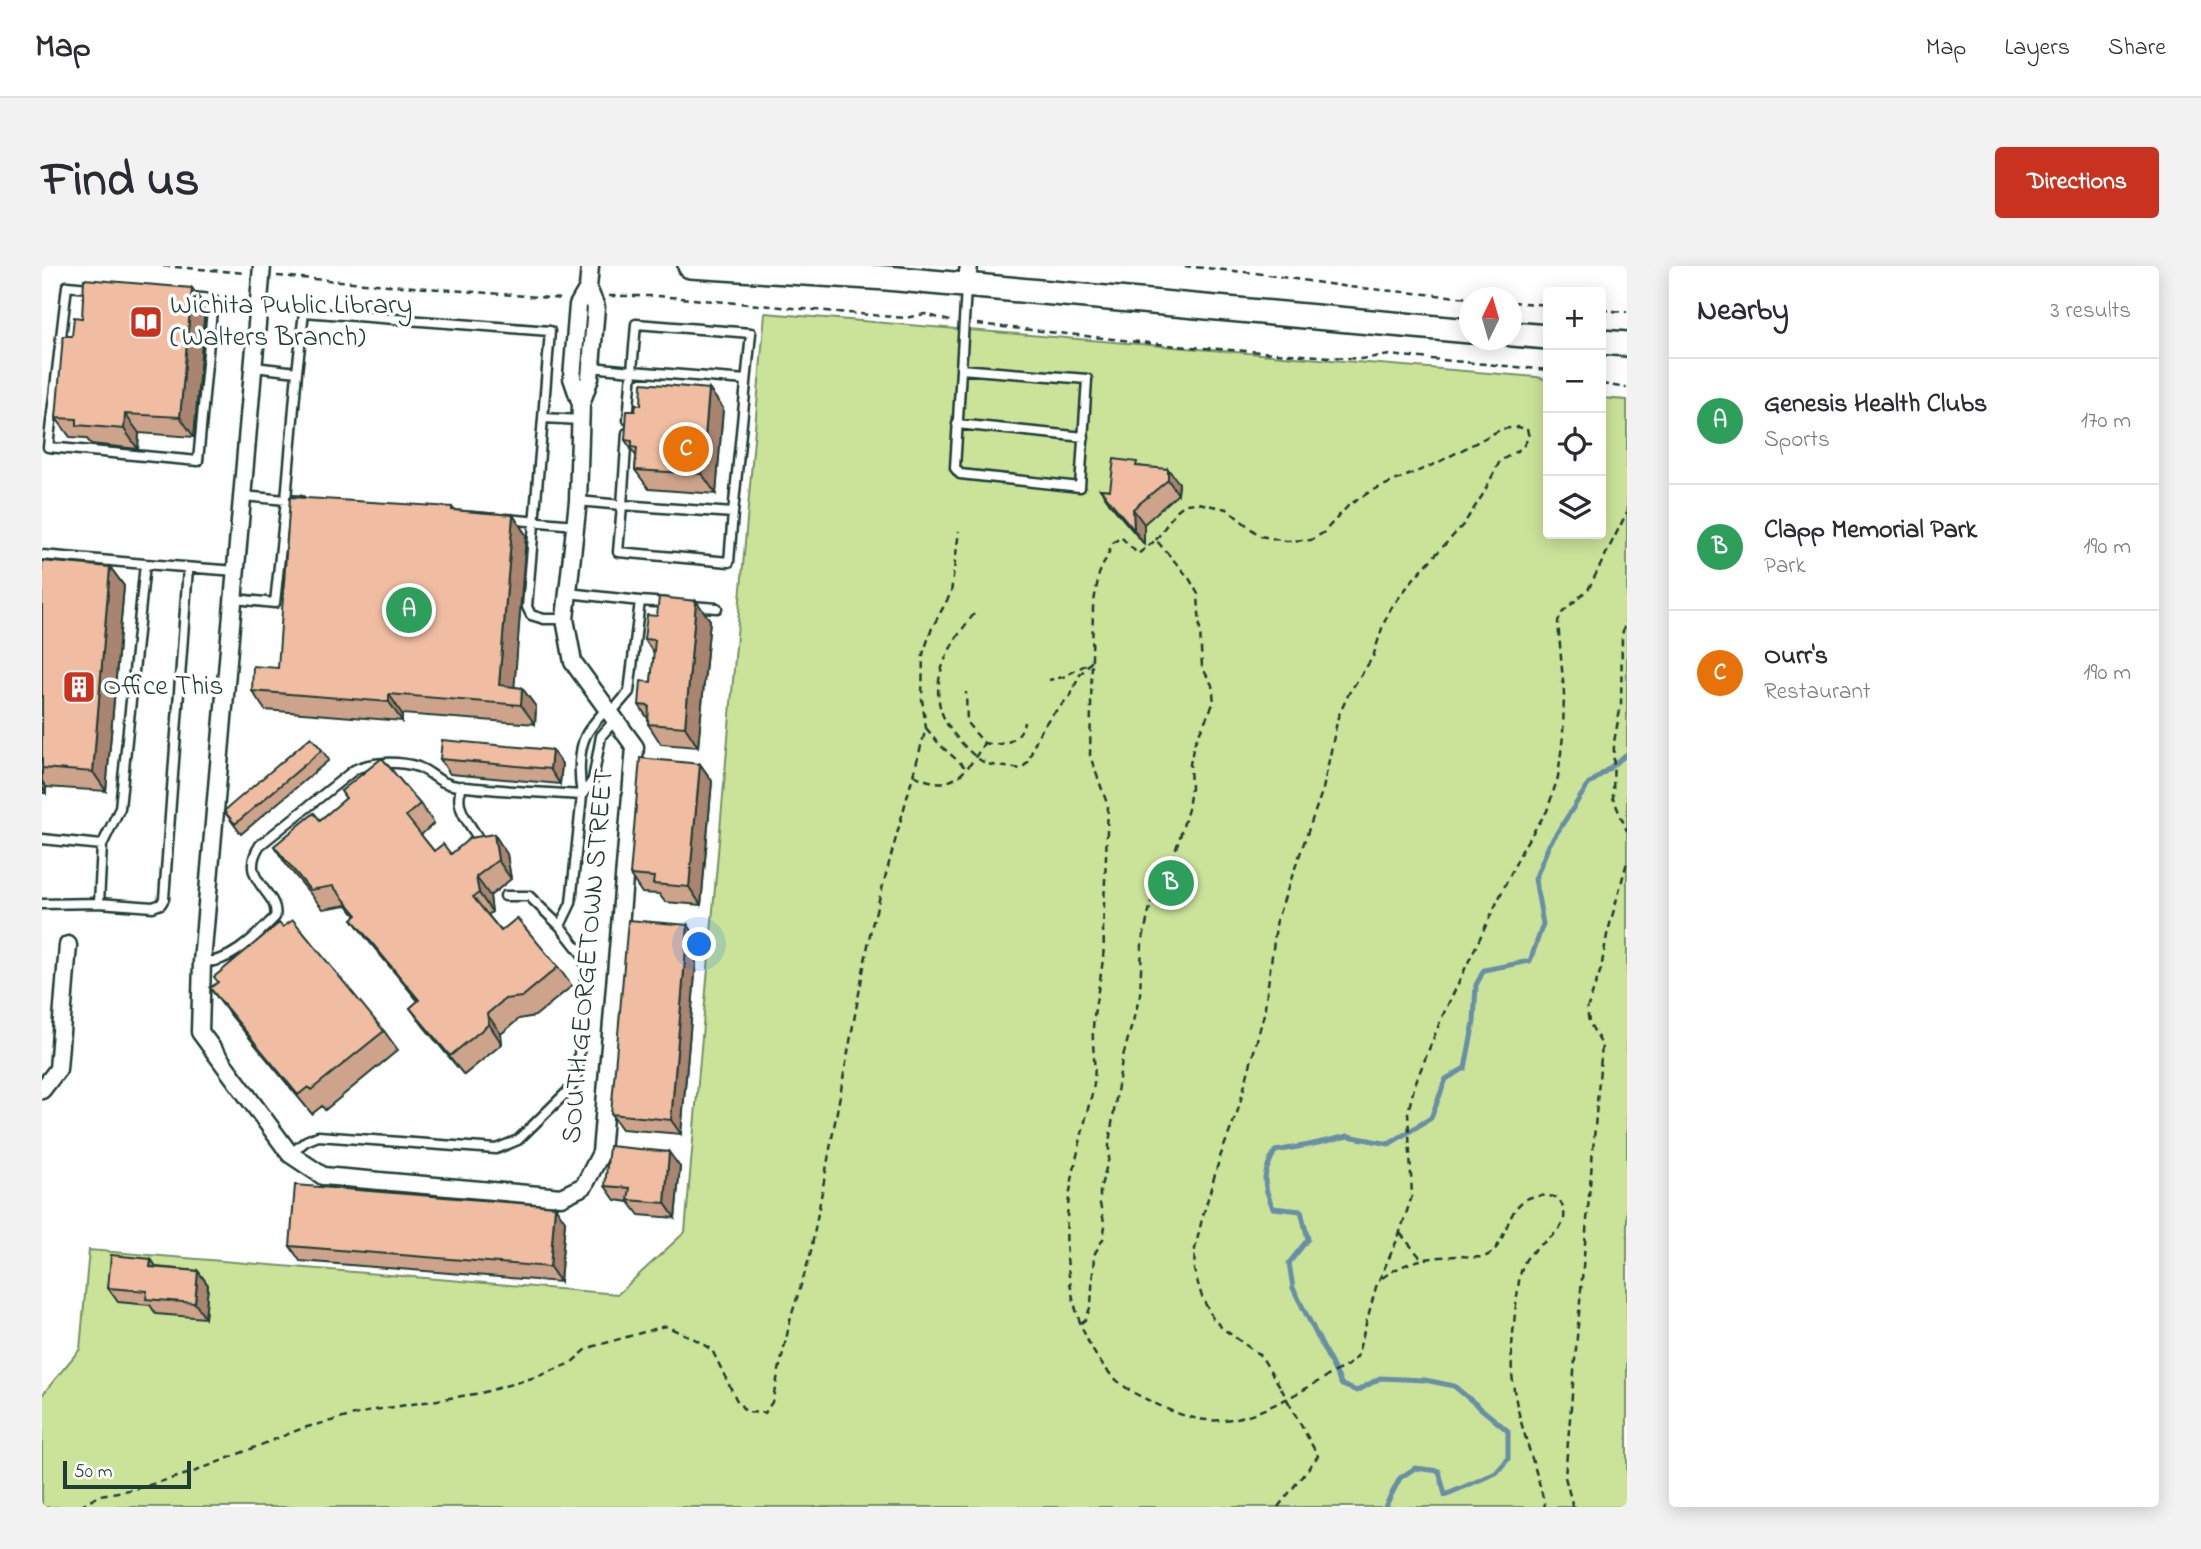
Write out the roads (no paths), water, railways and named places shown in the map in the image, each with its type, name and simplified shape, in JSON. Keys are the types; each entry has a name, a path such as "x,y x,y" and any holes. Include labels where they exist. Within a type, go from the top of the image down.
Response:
{"main road":[{"path":"690,266 967,276 1459,330"},
{"path":"1522,335 1543,337"},
{"path":"1606,342 1627,344"}],"street":[{"name":"SOUTH GEORGETOWN STREET","path":"581,412 572,377 578,305 587,295 590,266"},
{"name":"SOUTH GEORGETOWN STREET","path":"262,270 202,962 200,1032 290,1154 323,1176 561,1197 584,1186 601,1153 635,747 573,662 565,620 578,500 581,412 590,379 596,307 587,295"},
{"path":"42,1090 58,1069 68,945"}],"lane":[{"path":"961,369 1087,379 1080,487 957,473 957,424 967,276"},
{"path":"66,285 213,299 198,461 48,447 53,390 66,285"},
{"path":"235,598 275,603 304,312 550,331 527,607 531,615 565,620"},
{"path":"636,324 751,333 729,562 618,552 632,370 636,324"},
{"path":"254,367 298,372"},
{"path":"591,367 746,380"},
{"path":"42,389 53,390"},
{"path":"543,418 581,412"},
{"path":"957,424 1084,437"},
{"path":"244,496 310,502"},
{"path":"578,500 733,513"},
{"path":"494,518 576,525"},
{"path":"42,555 237,571"},
{"path":"99,903 102,845 120,808 145,564"},
{"path":"42,904 99,903 153,907 161,904 164,899 188,568"},
{"path":"568,593 717,608"},
{"path":"560,926 571,903 582,795 580,780 583,743 589,730 611,714 629,692 639,601"},
{"path":"582,795 593,780 601,736 611,714"},
{"path":"202,962 221,960 275,917 276,908 255,877 253,859 260,845 363,765 377,763 419,768 437,780 462,786 582,795"},
{"path":"462,786 458,799 459,807 478,838"},
{"path":"42,839 102,845"},
{"path":"290,1154 306,1141 318,1136 496,1149 518,1140 576,1082 586,968 582,954 560,926 529,896 505,896"}],"waterway":[{"path":"1385,1507 1400,1478 1415,1468 1439,1471 1445,1495 1496,1473 1508,1459 1508,1431 1454,1386 1425,1380 1380,1378 1357,1391 1342,1385 1293,1288 1289,1263 1308,1239 1301,1211 1273,1208 1265,1185 1266,1173 1275,1151 1348,1136 1389,1144 1431,1118 1446,1079 1465,1068 1474,1022 1476,985 1484,970 1530,961 1543,924 1535,879 1549,845 1588,785 1627,754"}],"place":[{"name":"Wichita Public Library (Walters Branch)","path":"146,322"},
{"name":"Ourr's","path":"686,449"},
{"name":"Genesis Health Clubs","path":"409,610"},
{"name":"Office This","path":"79,687"},
{"name":"Clapp Memorial Park","path":"1171,883"}]}
